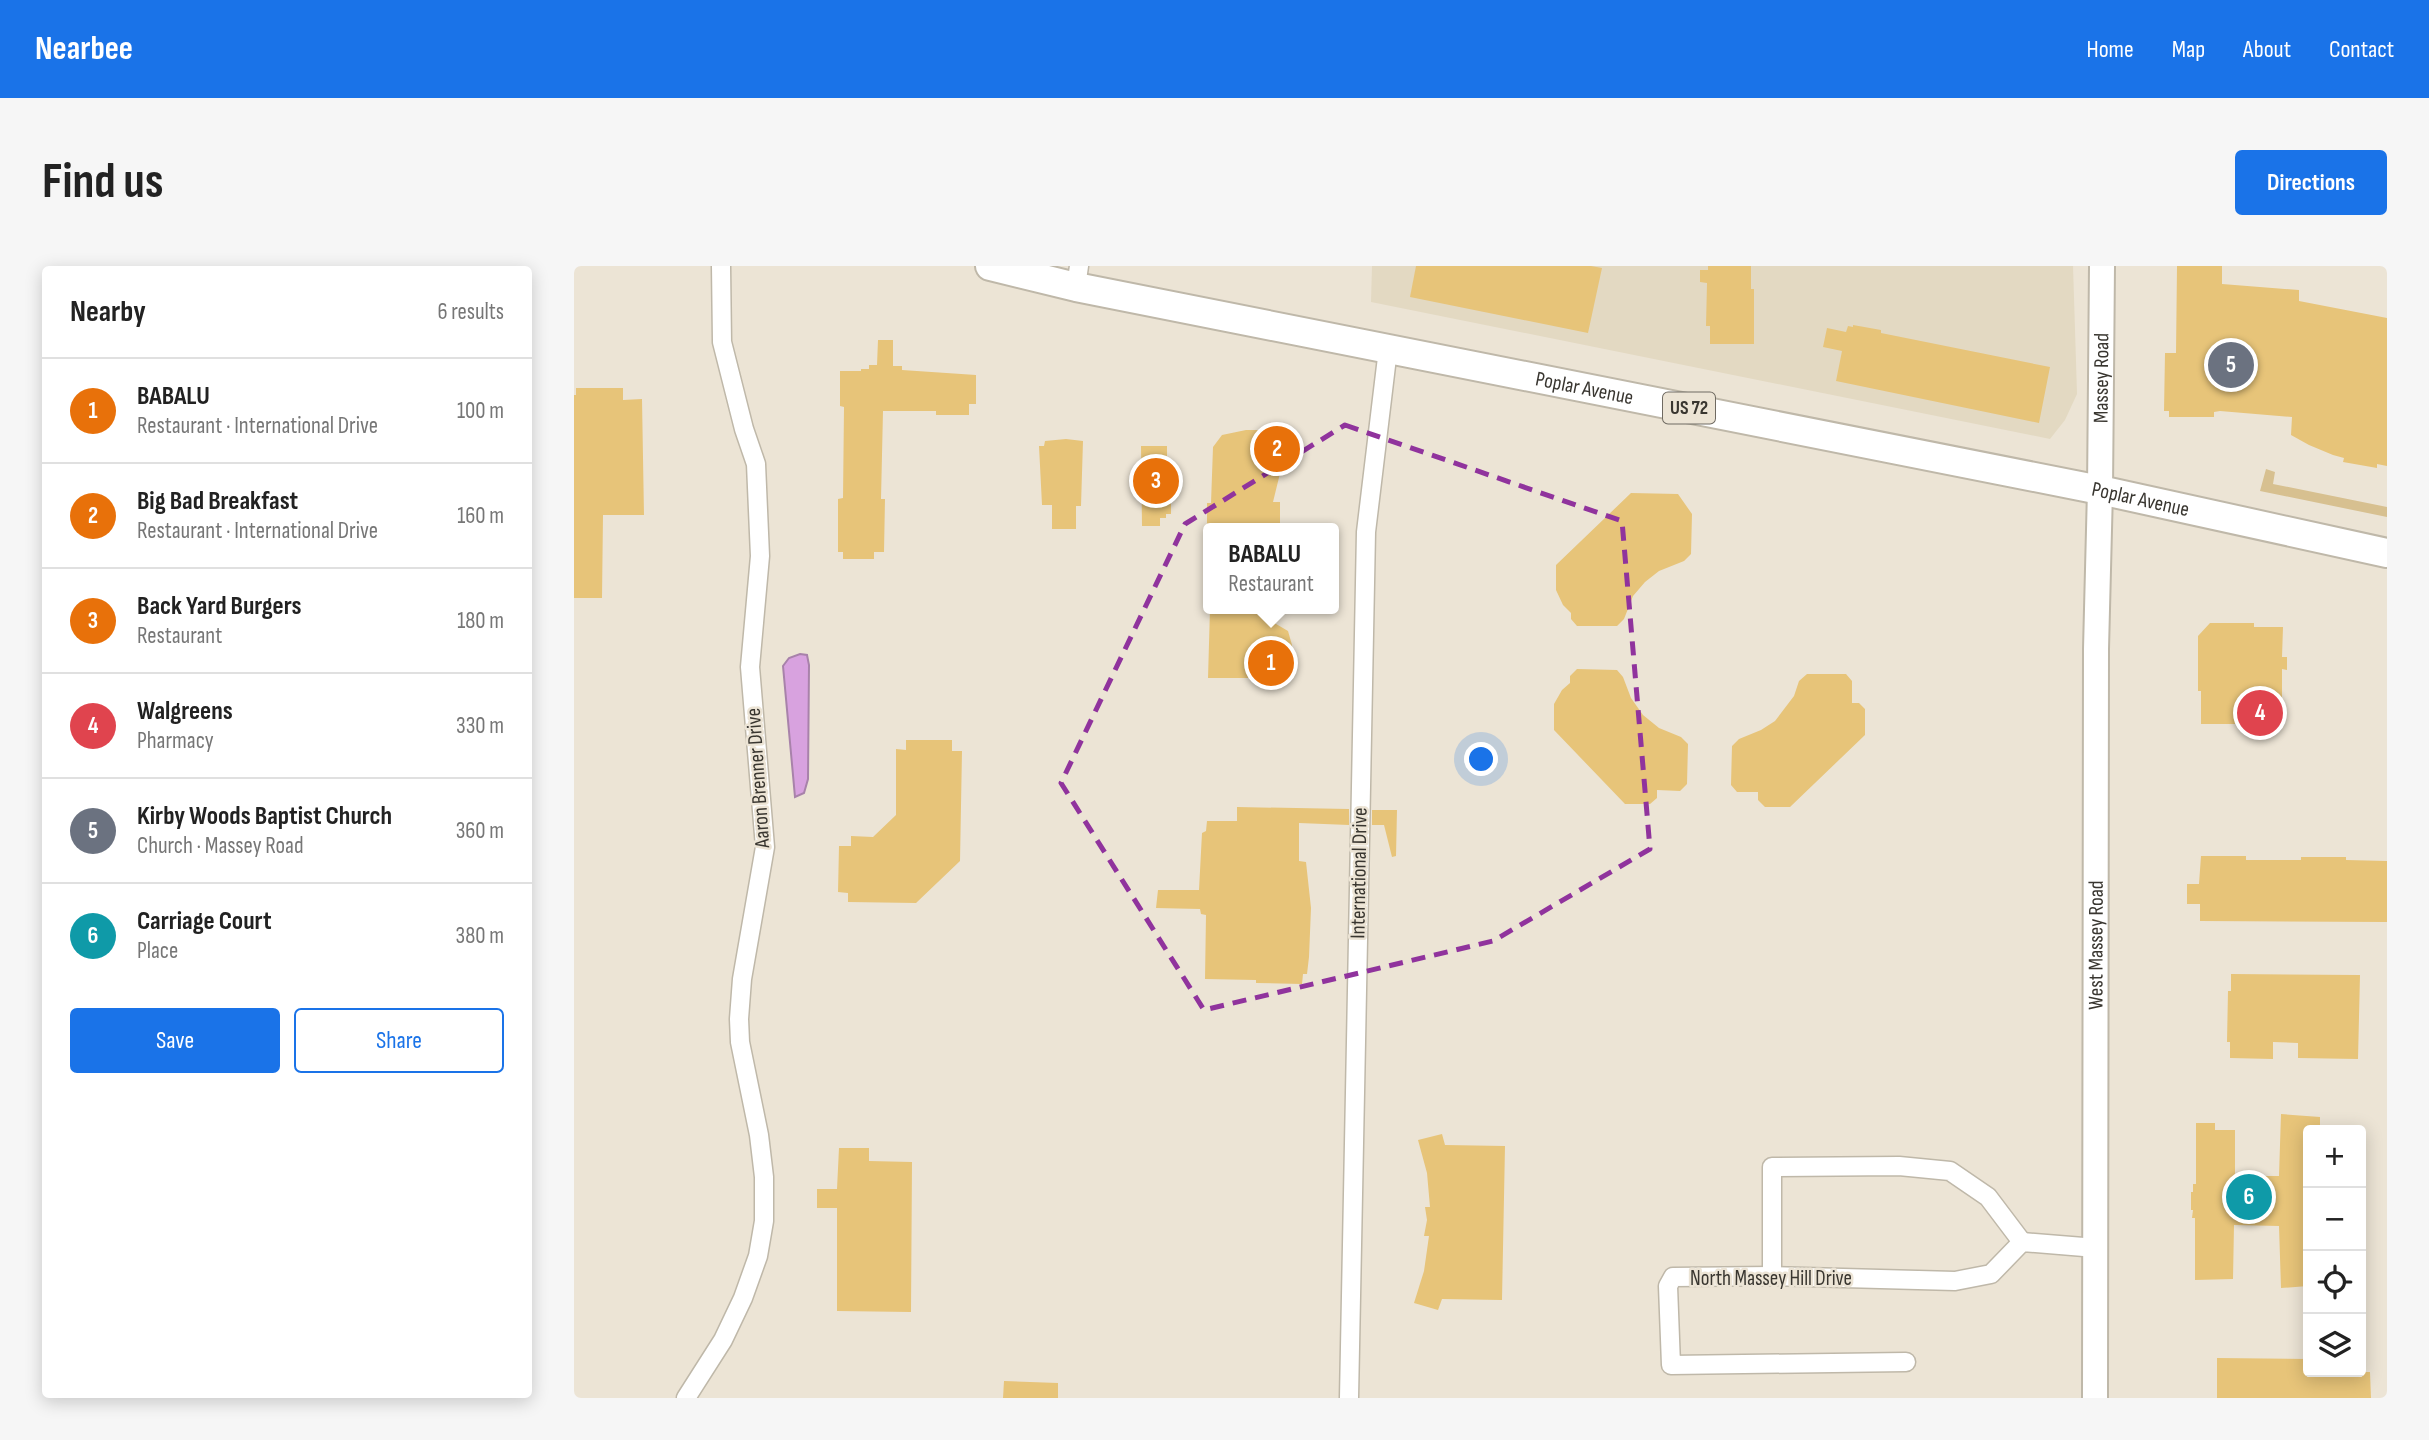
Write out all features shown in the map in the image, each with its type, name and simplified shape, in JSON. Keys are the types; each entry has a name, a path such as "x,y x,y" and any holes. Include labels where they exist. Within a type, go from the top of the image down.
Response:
{"main road":[{"name":"Poplar Avenue","path":"990,266 1077,276 1388,349 2100,490 2387,554"}],"street":[{"name":"Aaron Brenner Drive","path":"686,1398 723,1340 743,1298 758,1256 764,1221 764,1177 759,1135 740,1042 739,1019 742,979 765,847 750,667 760,556 756,464 744,429 722,342 722,266"},
{"name":"Massey Road","path":"2100,490 2102,266"},
{"name":"International Drive","path":"1349,1398 1366,532 1388,349"},
{"name":"West Massey Road","path":"2095,1398 2094,1028 2100,490"},
{"path":"1772,1276 1772,1167 1899,1166 1950,1171 1989,1197 2022,1242 2096,1248"},
{"name":"North Massey Hill Drive","path":"1906,1362 1671,1365 1668,1286 1673,1277 1772,1276 1955,1281 1991,1274 2022,1242"}],"highlighted area":[{"path":"1345,425 1622,521 1650,849 1493,941 1204,1010 1061,783 1185,524"}],"shaded area":[{"path":"1372,266 2073,266 2077,394 2065,420 2050,439 1371,302"},
{"path":"2266,469 2275,472 2273,484 2387,507 2387,517 2260,491"},
{"path":"800,654 807,655 809,665 808,779 804,793 795,797 783,666 789,658"}],"building":[{"path":"1416,266 1602,268 1588,333 1410,297"},
{"path":"1708,266 1751,266 1751,289 1754,289 1754,344 1710,344 1710,326 1706,326 1707,283 1700,282 1700,270 1708,270"},
{"path":"2177,266 2222,266 2222,284 2299,290 2299,301 2387,318 2387,466 2377,464 2377,468 2343,462 2344,458 2309,445 2291,435 2292,417 2220,411 2214,412 2214,417 2169,417 2169,411 2164,411 2165,353 2176,353"},
{"path":"1848,326 2050,367 2039,423 1836,381 1842,351 1823,347 1827,328 1846,332"},
{"path":"878,340 893,340 893,366 902,366 902,370 976,375 976,404 969,404 969,415 936,415 936,411 883,411 881,499 885,499 884,552 874,552 874,559 843,559 843,552 838,552 838,499 843,498 844,407 840,406 840,371 861,371 869,369 869,365 877,365"},
{"path":"576,388 623,388 623,400 642,399 644,515 603,515 602,598 574,598"},
{"path":"1261,430 1280,434 1289,445 1291,458 1284,457 1273,502 1280,502 1280,523 1207,523 1207,503 1211,503 1213,447 1222,435"},
{"path":"1045,441 1083,441 1081,506 1076,506 1076,529 1052,529 1052,505 1042,505 1039,446 1044,446"},
{"path":"1141,446 1167,446 1167,485 1171,486 1171,514 1160,518 1160,526 1142,526"},
{"path":"1631,493 1678,494 1692,514 1691,554 1684,561 1659,571 1645,582 1633,596 1624,619 1617,626 1577,626 1556,590 1556,565"},
{"path":"1210,614 1268,614 1271,621 1288,631 1292,645 1292,662 1288,662 1288,668 1276,667 1277,678 1208,678"},
{"path":"2210,623 2254,623 2254,627 2283,627 2282,657 2287,657 2287,670 2282,669 2282,724 2270,724 2270,736 2250,737 2250,724 2201,724 2198,636"},
{"path":"1577,669 1617,670 1643,715 1659,728 1681,737 1688,744 1687,784 1680,791 1657,790 1657,798 1650,804 1625,804 1554,730 1554,704"},
{"path":"1807,674 1846,674 1852,681 1852,703 1859,703 1865,709 1865,735 1790,807 1765,807 1758,800 1758,792 1737,792 1731,785 1732,746 1739,739 1775,721 1794,696 1799,681"},
{"path":"906,740 952,740 952,751 962,751 960,861 916,903 848,902 848,893 838,892 839,846 851,846 851,836 873,837 896,815 896,749 906,750"},
{"path":"1237,807 1349,809 1349,825 1299,823 1299,861 1306,862 1311,908 1307,974 1303,974 1302,984 1205,979 1206,915 1201,914 1200,909 1156,908 1158,890 1199,890 1202,833 1206,831 1207,821 1237,821"},
{"path":"1372,810 1397,810 1396,856 1392,857 1384,825 1372,825"},
{"path":"2201,856 2246,856 2246,860 2346,857 2346,860 2387,861 2387,922 2200,921 2200,904 2187,904 2187,884 2199,884"},
{"path":"2231,974 2360,975 2358,1059 2298,1058 2298,1043 2273,1042 2273,1059 2230,1058 2230,1042 2227,1042"},
{"path":"2281,1114 2320,1117 2320,1125 2303,1125 2303,1286 2281,1288 2279,1226 2234,1225 2233,1279 2195,1280 2195,1218 2192,1218 2191,1192 2193,1184 2196,1184 2196,1123 2215,1123 2215,1130 2235,1130 2235,1176 2279,1176"},
{"path":"1442,1134 1445,1145 1505,1146 1502,1300 1442,1299 1438,1310 1414,1303 1424,1271 1429,1236 1424,1236 1427,1220 1425,1207 1430,1207 1427,1173 1418,1140"},
{"path":"839,1148 869,1148 869,1161 912,1162 911,1312 837,1311 837,1208 817,1208 817,1189 837,1189"},
{"path":"2217,1358 2303,1359 2303,1377 2366,1377 2366,1372 2370,1372 2371,1398 2217,1398"},
{"path":"1004,1381 1058,1383 1058,1398 1003,1398"}],"place":[{"name":"Kirby Woods Baptist Church","path":"2231,365"},
{"name":"Big Bad Breakfast","path":"1277,449"},
{"name":"Back Yard Burgers","path":"1156,481"},
{"name":"BABALU","path":"1271,663"},
{"name":"Walgreens","path":"2260,713"},
{"name":"Carriage Court","path":"2249,1197"}]}
